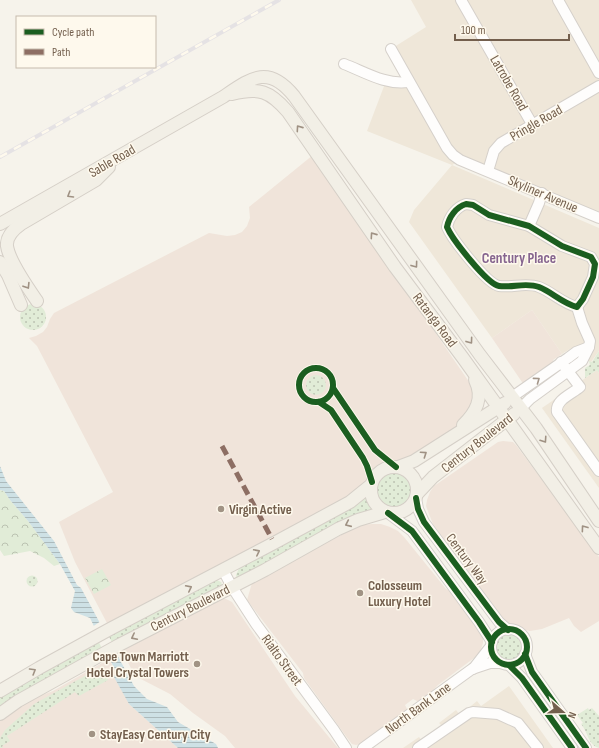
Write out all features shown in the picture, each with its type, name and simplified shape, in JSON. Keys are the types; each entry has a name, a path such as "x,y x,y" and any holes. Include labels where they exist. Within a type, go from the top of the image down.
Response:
{"main road":[{"name":"Sable Road","path":"0,224 223,97 247,80 258,77 268,77 276,80"},
{"name":"Ratanga Road","path":"276,80 286,86 294,96 350,176 536,428 599,521"},
{"name":"Sable Road","path":"223,97 253,90 261,91 269,95"},
{"name":"Ratanga Road","path":"269,95 276,99 288,112 395,267 463,358 599,548"},
{"path":"36,301 13,261 7,246 8,238 12,230 96,180 123,154"},
{"path":"0,262 21,305"},
{"path":"448,438 470,418 479,401 477,384 463,358"},
{"name":"Century Boulevard","path":"0,691 110,628 350,502 371,485 375,476 381,471 389,467 398,468 414,461 512,397"},
{"name":"Century Boulevard","path":"0,712 102,654 232,587 338,529 358,520 406,510 411,506 416,496 433,477 521,408"},
{"path":"398,468 406,471 413,477 416,485 416,496"},
{"path":"371,485 370,493 373,501 379,509 387,513"}],"street":[{"name":"Latrobe Road","path":"462,0 532,124"},
{"path":"558,0 599,73"},
{"name":"Skyliner Avenue","path":"391,49 408,82 447,148 453,155 460,160 599,218"},
{"path":"344,64 386,81 399,83 408,82"},
{"name":"Pringle Road","path":"488,172 492,158 497,147 501,143 599,86"},
{"path":"529,226 542,193"},
{"path":"466,204 472,205 495,217 529,226 562,246 586,254 593,259 595,264 593,277 583,299 576,307 567,304 539,287 531,285 500,286 492,283 476,268 447,227 452,214 466,204"},
{"path":"521,408 530,399 582,361 589,347 590,339 576,307"},
{"path":"512,397 576,352 589,347"},
{"path":"561,362 580,387 558,403 557,412 599,471"},
{"name":"Century Way","path":"416,496 420,514 424,522 499,622 508,630"},
{"name":"Century Way","path":"387,513 412,531 474,615 492,644"},
{"name":"Rialto Street","path":"223,570 256,624 346,748"},
{"path":"572,748 522,678 493,655 492,644 497,634 508,630 517,632 523,637 526,644 525,654 532,672 586,748"},
{"name":"North Bank Lane","path":"363,748 472,669 492,644"},
{"path":"505,664 518,662 525,654"},
{"name":"North Bank Lane","path":"472,669 490,663 505,664"},
{"path":"418,748 469,713 473,712 498,714 518,723 538,748"}],"shaded area":[{"path":"411,0 599,0 599,218 461,160 452,165 367,131 386,81 408,81 391,49 426,27"},
{"path":"313,155 474,389 472,418 416,456 378,465 350,499 108,625 75,562 59,522 113,492 37,346 29,338 43,332 54,313 209,233 227,236 242,232 247,226 250,218 249,207"},
{"name":"Century Place","path":"452,165 599,228 599,351 591,362 587,359 582,361 573,347 562,354 532,310 492,338 409,222 414,210"},
{"path":"532,310 562,354 553,360 555,364 524,385 492,338"},
{"path":"597,370 599,373 599,488 542,408"},
{"path":"498,442 513,442 516,445 599,557 599,621 581,632 574,626 569,618 542,629 530,631 517,628 501,619 433,524 426,506 430,492 434,486"},
{"path":"0,466 6,481 54,541 134,686 147,699 167,707 178,722 216,744 218,748 178,748 129,704 114,677 116,672 90,618 74,612 71,608 75,591 60,564 4,491 0,490"},
{"path":"381,524 390,527 398,531 404,537 446,589 450,591 478,628 483,637 483,643 480,652 474,658 438,685 426,698 419,702 413,699 405,705 407,709 405,712 360,744 356,745 352,744 348,739 304,678 303,673 247,600 252,583 343,534 362,525"},
{"path":"220,599 226,599 232,602 295,696 338,748 235,748 225,736 170,694 135,676 122,651"},
{"path":"109,659 129,704 178,748 0,748 0,718 26,701 53,691"},
{"path":"509,686 553,748 403,748 419,737 422,741 442,726 439,723 456,710 460,715 477,701 481,706"}],"green space":[{"path":"33,304 42,308 46,317 42,326 33,330 24,326 20,317 24,308"},
{"path":"599,351 599,373 597,370 585,378 585,368 590,365 589,361 592,362"},
{"path":"312,375 320,375 326,381 326,389 320,395 312,395 306,389 306,381"},
{"path":"393,472 403,475 408,480 411,490 408,500 403,505 393,508 383,505 378,500 375,490 378,480 383,475"},
{"path":"0,490 4,491 60,564 54,566 44,558 30,551 4,556 0,550"},
{"path":"365,492 368,504 375,512 237,580 236,575 240,566"},
{"path":"102,569 111,585 94,594 85,578"},
{"path":"32,575 36,577 38,581 36,585 32,587 28,585 26,581 28,577"},
{"path":"217,580 221,582 222,585 100,650 0,708 0,694 157,608 172,604"},
{"path":"509,634 519,637 522,647 519,657 509,660 499,657 496,647 499,637"},
{"path":"103,666 108,680 79,696 75,692 7,736 10,741 2,746 3,748 0,748 0,738 5,730 34,704"},
{"path":"588,708 589,710 592,708 599,716 599,748 590,741 581,724 583,723 577,715"}],"pier":[{"path":"101,621 119,656 108,662 92,627"}],"railway":[{"path":"0,157 279,0"}],"marked path":[{"path":"222,446 272,539"}],"cycle path":[{"path":"466,204 473,205 489,215 529,226 562,246 591,257 595,264 593,277 583,299 577,307 539,287 529,285 499,286 487,278 462,250 447,227 449,220 454,213 459,207 466,204"},
{"path":"316,368 328,373 333,385 328,397 316,402 304,397 299,385 304,373 316,368"},
{"path":"333,388 375,450 396,467"},
{"path":"319,402 331,410 363,458 372,482"},
{"path":"416,498 418,509 424,522 499,622 508,630"},
{"path":"388,513 412,531 492,642"},
{"path":"509,629 519,632 524,637 527,647 524,657 519,662 509,665 499,662 494,657 491,647 494,637 499,632 509,629"},
{"path":"525,654 532,672 586,748"},
{"path":"509,665 522,678 572,748"}],"place":[{"name":"Virgin Active","path":"221,509"},
{"name":"Colosseum Luxury Hotel","path":"360,593"},
{"name":"Cape Town Marriott Hotel Crystal Towers","path":"197,664"},
{"name":"StayEasy Century City","path":"92,734"}],"district":[{"name":"Century Place","path":"519,258"}]}
